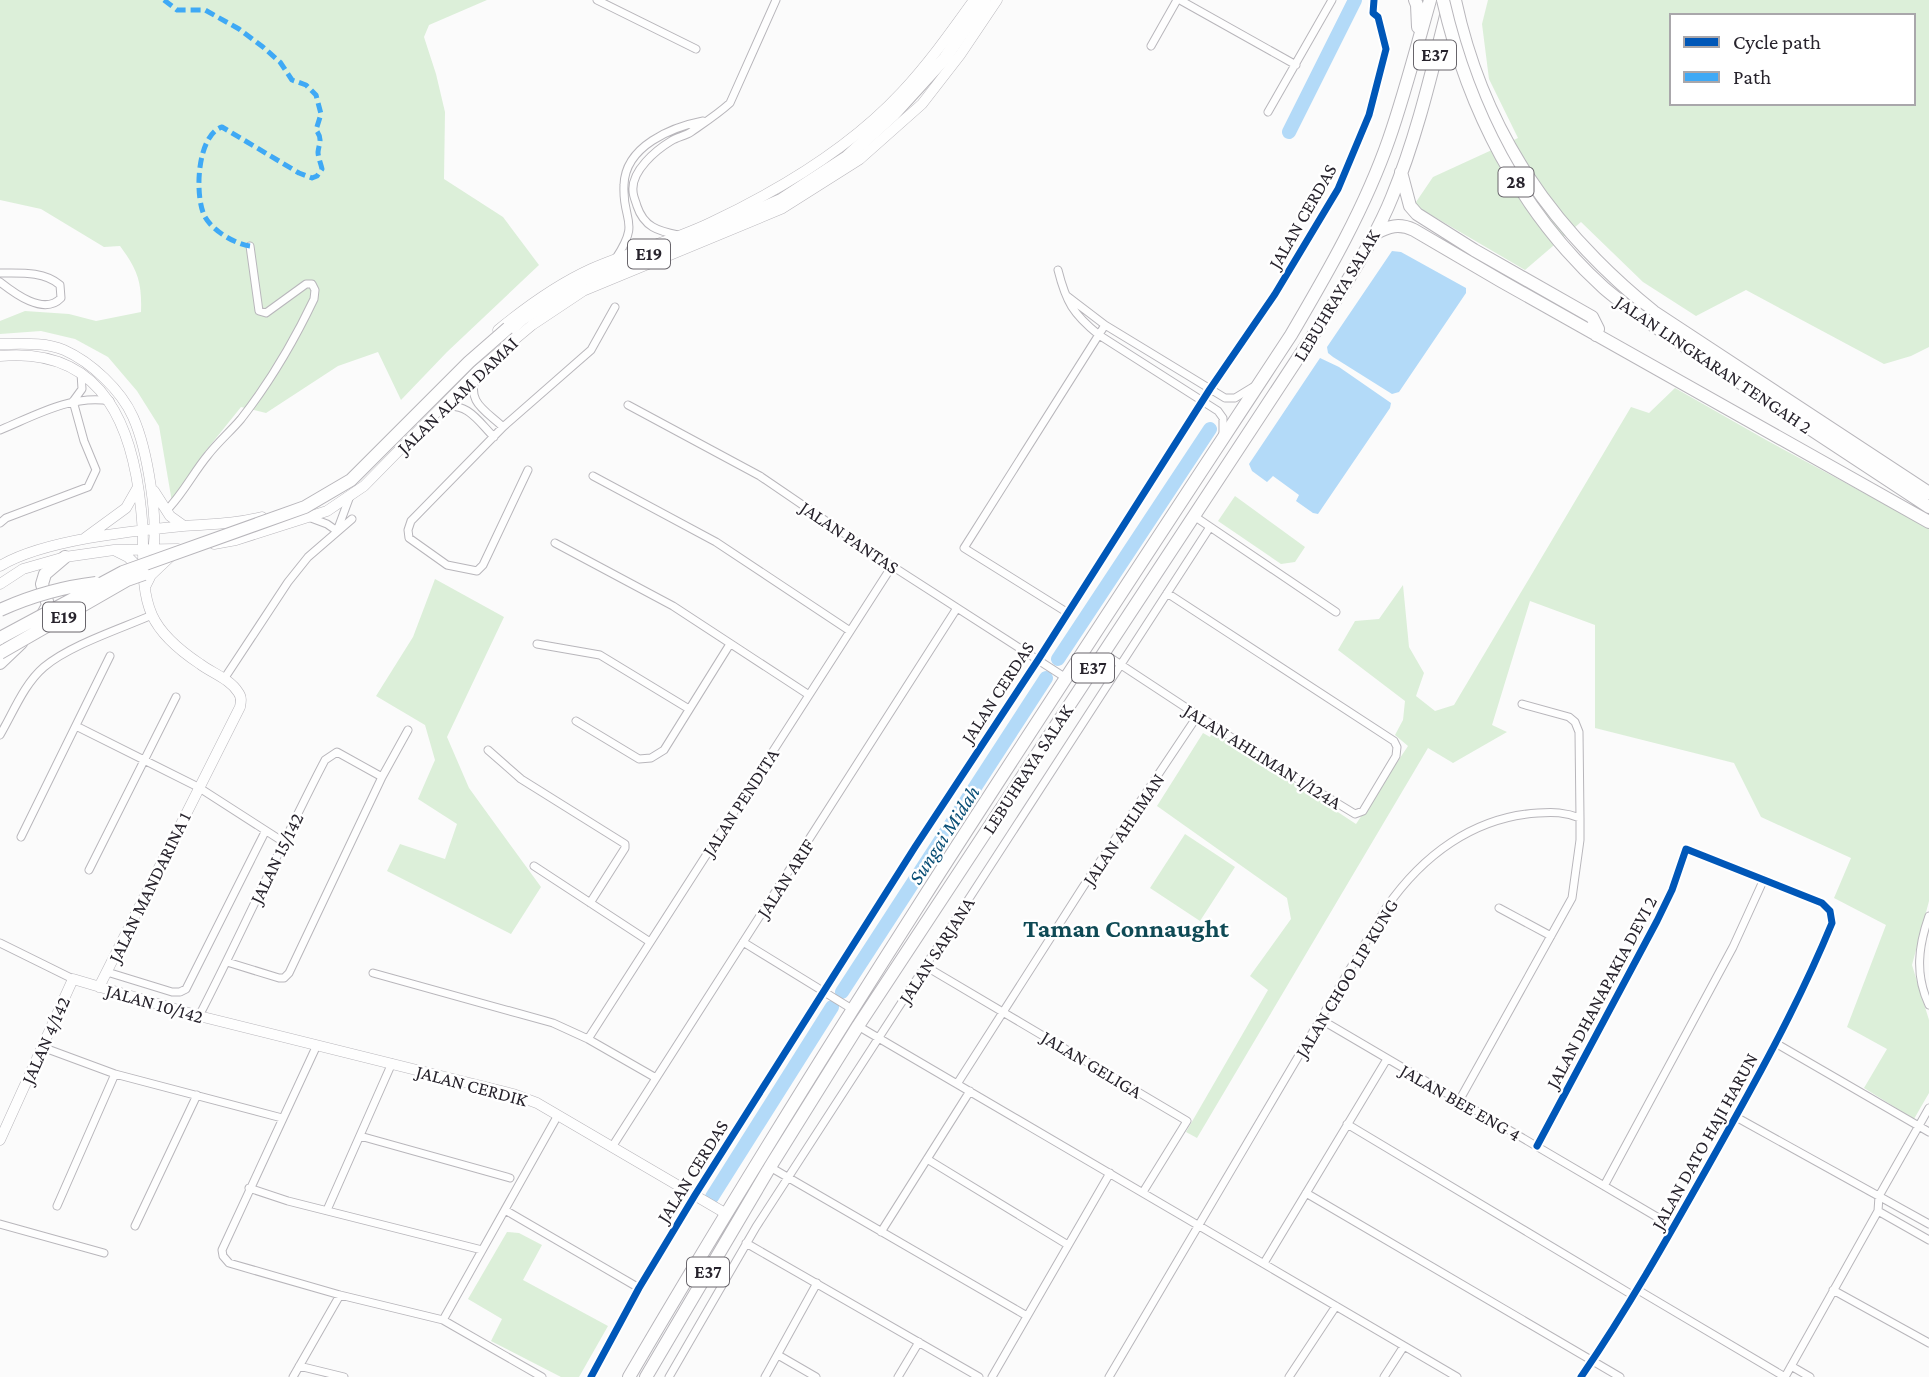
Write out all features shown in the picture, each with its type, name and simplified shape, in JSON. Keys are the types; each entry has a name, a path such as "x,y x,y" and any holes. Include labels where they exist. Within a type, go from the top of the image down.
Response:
{"highway":[{"name":"E19","path":"0,653 127,580 308,510 353,483 471,364 522,319 583,280 705,233 781,200 847,156 894,114 945,58 984,0"},
{"name":"E19","path":"0,638 123,572 305,508 351,480 469,362 520,317 581,278 779,198 845,155 892,113 943,57 984,0"},
{"path":"1415,0 1418,42"},
{"name":"LEBUHRAYA SALAK","path":"629,1377 725,1213 852,1010 1320,287 1373,182 1390,138 1430,0"},
{"name":"JALAN LINGKARAN TENGAH 2","path":"1443,0 1464,79 1476,109 1513,177 1538,215 1574,259 1606,290 1929,492"},
{"name":"LEBUHRAYA SALAK","path":"646,1377 770,1167 858,1026 1329,311 1374,234 1401,171 1421,109 1450,0"},
{"name":"JALAN LINGKARAN TENGAH 2","path":"1455,0 1468,49 1488,104 1522,169 1551,211 1589,255 1653,318 1929,507"},
{"path":"1401,171 1410,206 1417,214 1474,250 1592,317 1598,328 1596,335"},
{"path":"1374,234 1392,225 1415,230 1929,522"},
{"path":"0,663 41,620 48,605 42,584 45,574 65,557"},
{"path":"0,610 71,586 127,580"}],"main road":[{"name":"JALAN ALAM DAMAI","path":"0,566 16,556 61,544 143,531 253,519 288,510 321,495 364,466 400,432 488,338 519,313 586,272 708,224 769,191 846,143 900,94 930,61 974,0"},
{"name":"JALAN ALAM DAMAI","path":"0,584 23,569 65,557 114,550 179,549 236,541 327,511 364,486 478,370 532,325 583,291 781,209 860,159 922,104 960,55 997,0"},
{"path":"0,344 46,345 59,348 96,372 121,397 134,418 150,484 155,530 148,550"},
{"path":"0,356 19,354 60,361 81,371 110,401 123,429 139,486 143,531 148,550"},
{"path":"150,484 166,510 184,526"},
{"path":"81,541 126,508 139,486"},
{"path":"145,587 151,575 179,549"},
{"path":"114,550 128,557 143,572"},
{"name":"JALAN MANDARINA 1","path":"99,987 240,707 241,699 238,691 224,679 171,641 152,615 143,572 148,550"},
{"name":"JALAN MANDARINA 1","path":"145,587 148,550"},
{"name":"JALAN 10/142","path":"73,979 199,1016 317,1045"},
{"name":"JALAN 4/142","path":"0,1140 73,979"},
{"name":"JALAN CERDIK","path":"317,1045 513,1094 537,1103 725,1213"}],"street":[{"path":"597,0 696,49"},
{"path":"679,235 655,230 640,217 633,191 636,177 656,152 718,114 736,93 776,0"},
{"path":"1151,46 1178,0 1296,65"},
{"path":"1268,112 1332,0"},
{"name":"JALAN CERDAS","path":"591,1377 639,1288 695,1195 1202,401 1282,283 1338,189 1369,115 1386,49 1378,17 1373,13 1374,0"},
{"path":"1373,13 1381,0"},
{"path":"614,260 629,236 631,226 623,183 636,156 649,143 674,128 707,120"},
{"path":"649,143 656,152"},
{"path":"636,156 645,164"},
{"path":"166,510 180,496 207,456 238,423 262,391 314,299 315,290 312,284 306,284 276,308 265,313 259,311 250,246"},
{"path":"1058,270 1063,294 1081,321 1218,411 1223,418 1223,439"},
{"path":"0,273 45,276 60,285 61,298 57,303 37,303 14,293 0,282"},
{"path":"1063,294 1105,325 1225,398 1236,398 1262,379"},
{"path":"528,470 483,565 477,571 447,565 410,538 408,530 411,521 503,427 591,350 615,307"},
{"path":"1068,612 964,548 1105,325"},
{"path":"478,370 473,384 474,400 503,427"},
{"path":"73,401 82,389 81,371"},
{"path":"0,523 88,488 96,470 84,441 73,401"},
{"path":"0,430 73,401 110,401"},
{"path":"443,407 453,405 466,410 494,437"},
{"name":"JALAN PANTAS","path":"628,405 760,476 1066,679"},
{"path":"593,476 716,542 850,631"},
{"path":"337,531 350,496"},
{"path":"1194,516 1336,612"},
{"path":"311,518 337,531"},
{"path":"224,679 308,556 352,519"},
{"name":"JALAN SARJANA","path":"668,1377 746,1243 1210,527"},
{"path":"555,543 672,605 809,695"},
{"name":"JALAN PENDITA","path":"588,1039 892,566"},
{"name":"JALAN AHLIMAN 1/124A","path":"1103,653 1255,753 1355,814 1363,811 1396,756 1397,747 1394,741 1167,593"},
{"name":"JALAN ARIF","path":"612,1147 957,608"},
{"path":"0,735 30,683 44,667 63,654 152,615"},
{"path":"537,644 600,655 690,709"},
{"path":"576,721 645,760 664,750 730,644"},
{"path":"21,837 110,656"},
{"path":"89,870 176,697"},
{"path":"1459,1101 1572,898 1580,840 1579,732 1576,722 1569,717 1521,704"},
{"name":"JALAN AHLIMAN","path":"957,1084 1083,887 1198,715"},
{"path":"76,726 198,787 282,841"},
{"path":"227,962 279,978 284,978 289,973 382,776 408,730"},
{"path":"488,750 521,779 625,844 590,903"},
{"name":"JALAN 15/142","path":"199,1016 227,962 282,841 325,760 337,752 382,776"},
{"name":"JALAN CHOO LIP KUNG","path":"1109,1377 1320,1019 1394,897 1416,869 1445,845 1477,827 1517,814 1559,812 1580,818"},
{"path":"107,972 172,992 186,989 265,832"},
{"name":"JALAN DHANAPAKIA DEVI 2","path":"1537,1146 1657,920 1672,890 1686,849 1763,879"},
{"path":"534,866 650,942"},
{"path":"1604,1186 1733,947 1763,879"},
{"name":"JALAN DATO HAJI HARUN","path":"1581,1377 1636,1293 1777,1044 1811,975 1832,923 1830,911 1822,903 1763,879"},
{"path":"1499,908 1551,936"},
{"path":"1929,916 1920,947 1919,970 1922,990 1929,1005"},
{"path":"743,942 852,1010"},
{"name":"JALAN 10/142","path":"0,943 73,979"},
{"name":"JALAN GELIGA","path":"925,966 1187,1121 1143,1192"},
{"path":"373,974 553,1023 588,1039 656,1078"},
{"name":"JALAN BEE ENG 4","path":"1320,1019 1674,1227"},
{"path":"858,1026 1457,1377"},
{"path":"1777,1044 1929,1132"},
{"path":"317,1045 222,1250 223,1256 229,1263 340,1295 443,1320 542,1377"},
{"path":"42,1047 115,1074 282,1118"},
{"path":"1264,1263 1387,1059"},
{"path":"327,1210 393,1063"},
{"path":"57,1206 115,1074"},
{"path":"881,1232 970,1091"},
{"path":"135,1226 197,1095"},
{"path":"1347,1125 1773,1374 1785,1377 1878,1211 1879,1196 1929,1108"},
{"path":"443,1320 558,1115"},
{"path":"1736,1117 1929,1224"},
{"path":"360,1136 510,1178"},
{"path":"927,1159 1069,1245"},
{"path":"770,1167 1027,1316"},
{"path":"992,1377 1110,1173"},
{"path":"250,1188 482,1250"},
{"path":"1306,1193 1620,1377"},
{"path":"505,1210 639,1288"},
{"path":"1878,1211 1929,1240"},
{"path":"0,1224 104,1253"},
{"path":"746,1243 979,1377"},
{"path":"765,1377 817,1283"},
{"path":"1833,1290 1929,1343"},
{"path":"293,1377 340,1295"},
{"path":"1289,1377 1336,1306"},
{"path":"898,1377 919,1342"},
{"path":"1384,1377 1404,1346"},
{"path":"778,1355 816,1377"},
{"path":"299,1366 344,1377"},
{"path":"1791,1366 1810,1377"}],"green space":[{"path":"0,0 487,0 429,25 424,37 445,112 444,179 503,217 539,265 447,352 401,400 378,352 338,366 266,413 241,407 204,453 172,502 159,426 137,391 108,357 75,339 41,331 0,334 0,321 25,311 69,314 96,321 141,312 141,302 138,277 120,246 104,247 41,209 0,200"},
{"path":"1488,0 1929,0 1929,347 1884,364 1746,290 1696,316 1643,282 1581,222 1525,270 1414,205 1433,177 1518,138 1489,79 1482,24"},
{"path":"1675,388 1929,528 1929,901 1912,965 1929,1020 1929,1093 1914,1119 1864,1088 1887,1049 1847,1027 1886,925 1834,898 1851,858 1761,817 1734,763 1595,728 1595,625 1530,601 1492,725 1507,732 1453,763 1428,748 1197,1138 1186,1132 1268,990 1250,976 1291,919 1287,898 1157,806 1203,733 1210,737 1213,730 1356,824 1408,746 1395,735 1403,720 1405,701 1338,650 1355,621 1379,619 1403,585 1409,647 1424,673 1416,696 1435,711 1454,705 1631,407 1649,413"},
{"path":"1235,496 1305,547 1295,562 1281,564 1218,521"},
{"path":"435,579 504,617 447,737 469,788 541,887 511,934 387,871 400,844 445,859 457,824 418,799 435,760 425,725 376,696 413,637"},
{"path":"1185,834 1235,867 1200,921 1150,888"},
{"path":"507,1232 519,1233 542,1245 523,1280 608,1326 579,1377 561,1377 491,1341 502,1319 468,1299"}],"water":[{"path":"1392,251 1401,252 1466,288 1466,293 1399,392 1392,394 1333,357 1328,353 1327,347"},
{"path":"1320,358 1339,367 1391,403 1318,514 1296,501 1299,495 1273,476 1267,482 1252,471 1249,464"}],"waterway":[{"name":"Sungai Midah","path":"1289,132 1355,0"},
{"name":"Sungai Midah","path":"1058,659 1210,429"},
{"name":"Sungai Midah","path":"842,992 1046,678"},
{"name":"Sungai Midah","path":"712,1197 832,1007"}],"marked path":[{"path":"164,0 177,10 205,10 239,29 280,62 292,80 306,85 316,95 321,114 316,130 320,139 318,152 322,169 317,176 312,178 299,173 222,127 207,141 199,181 205,217 225,236 250,246"}],"cycle path":[{"path":"591,1377 639,1288 695,1195 915,847 1038,660 1210,389 1275,294 1338,189 1369,115 1386,49 1378,17 1373,13 1374,0"},
{"path":"1537,1146 1657,921 1672,890 1686,849 1822,903 1830,911 1832,923 1789,1017 1757,1078 1646,1274 1581,1377"}],"district":[{"name":"Taman Connaught","path":"1126,928"}]}
